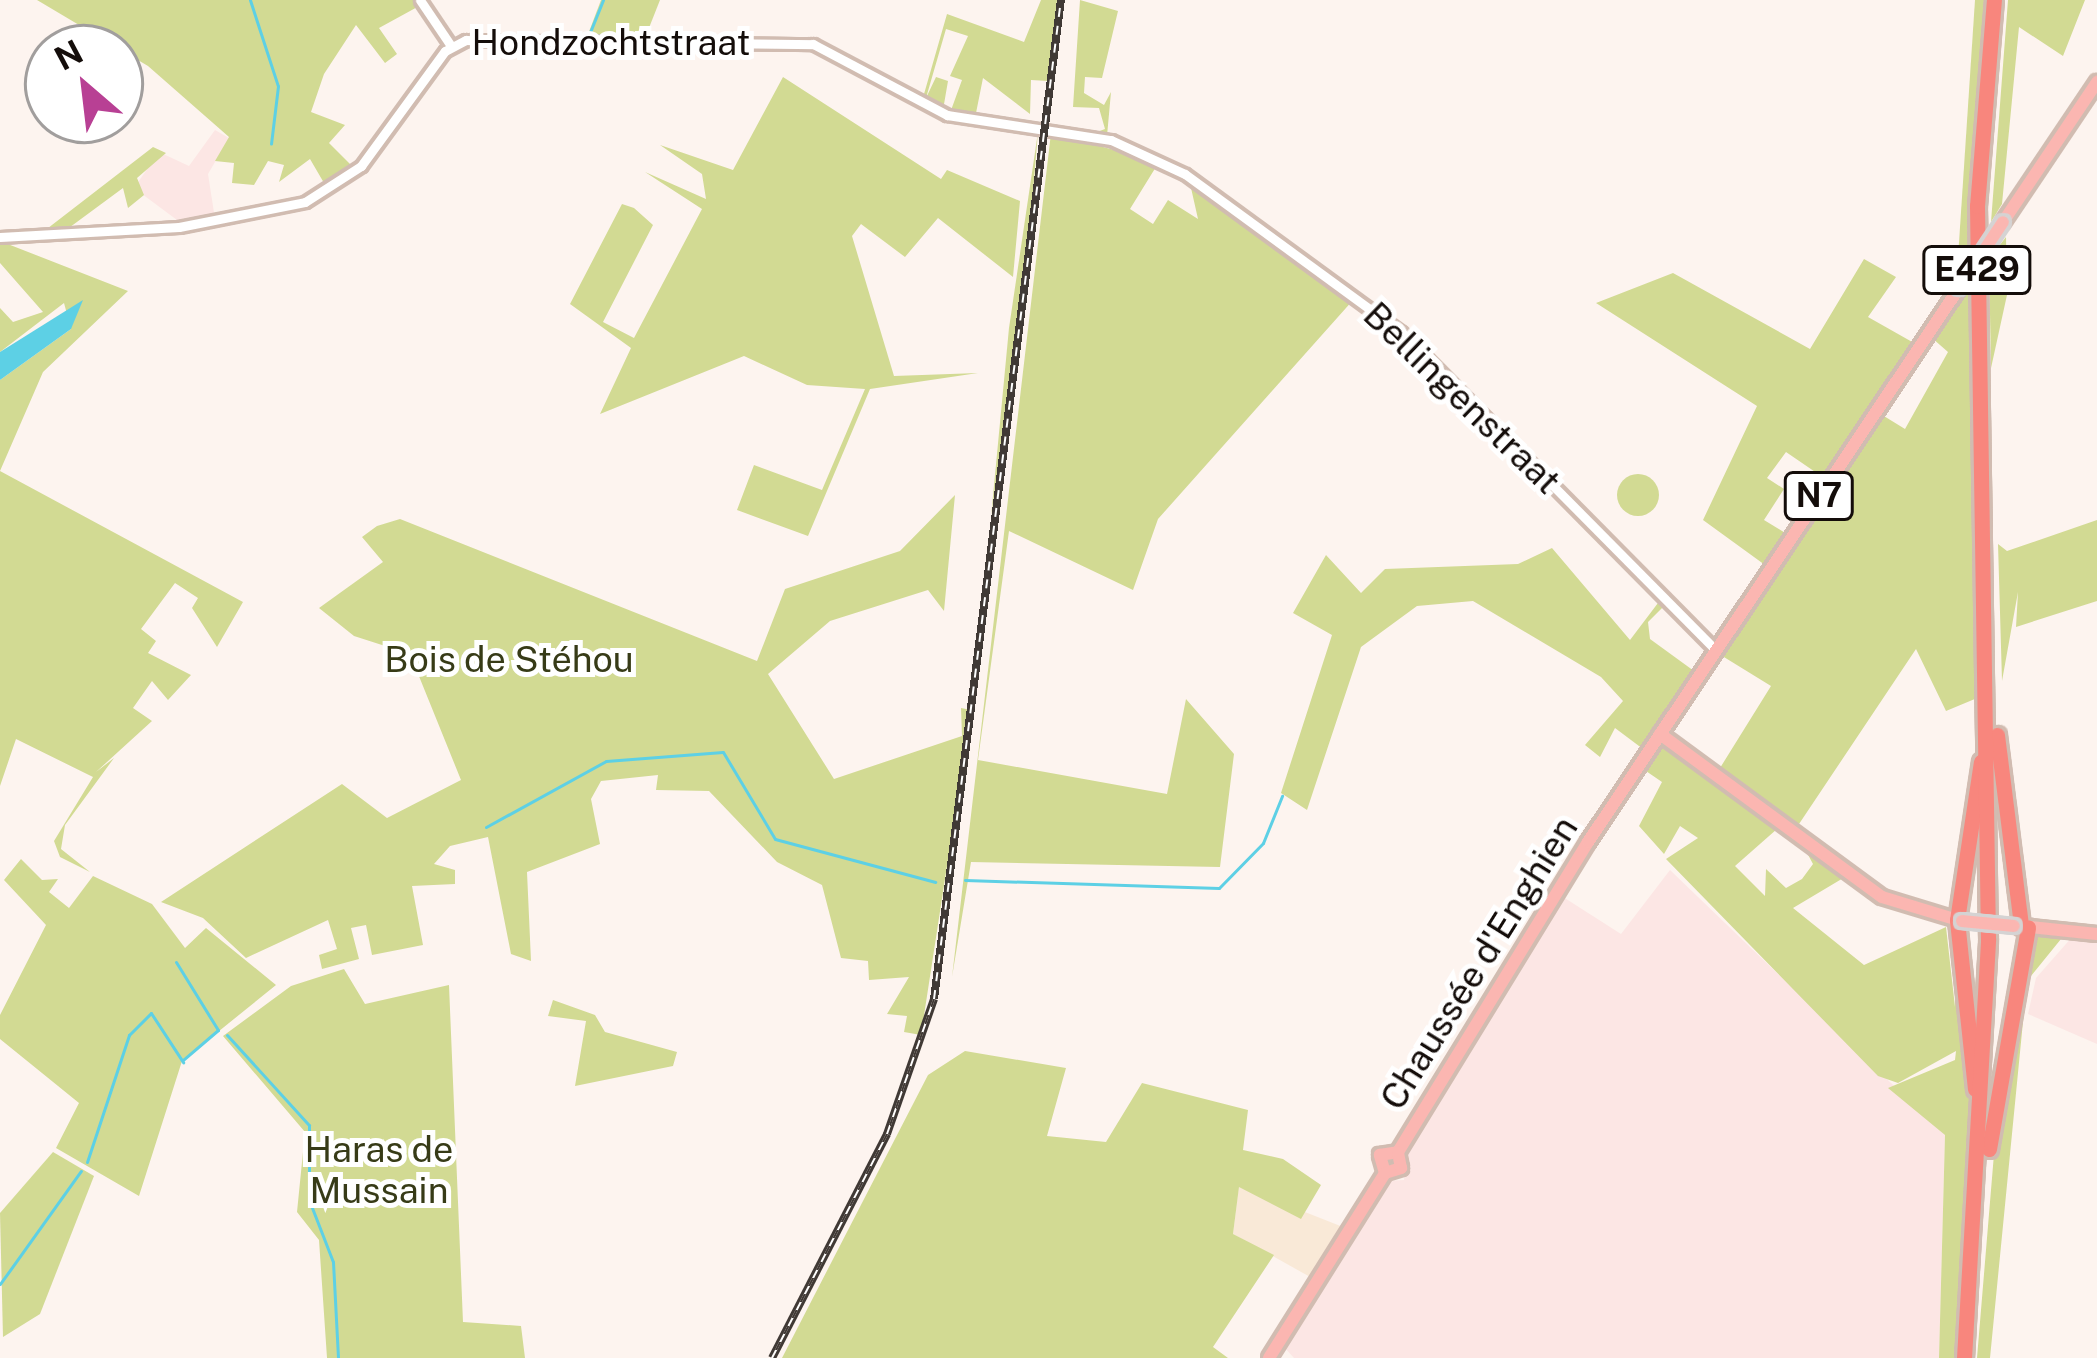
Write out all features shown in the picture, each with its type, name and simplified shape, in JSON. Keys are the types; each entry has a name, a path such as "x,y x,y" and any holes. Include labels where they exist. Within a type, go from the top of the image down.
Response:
{"highway":[{"name":"E429","path":"1982,1164 1988,718 1977,227 1998,0"},
{"name":"E429","path":"1968,1358 1982,1164 1997,735 1985,268 1998,0"},
{"path":"1982,1164 1960,921 1988,718"},
{"path":"1982,1164 2021,926 1997,735"}],"main road":[{"name":"N7","path":"1660,734 2097,82"},
{"name":"Chaussée d'Enghien","path":"1270,1358 1384,1173 1401,1168 1397,1152 1660,734"},
{"path":"1660,734 1882,897 1960,921 2097,934"}],"street":[{"path":"420,0 451,46"},
{"name":"Hondzochtstraat","path":"0,237 179,227 305,202 361,166 451,46 804,42 946,115 1111,140 1185,174"},
{"name":"Bellingenstraat","path":"1185,174 1401,332 1716,650"}],"shaded area":[{"path":"215,130 229,138 208,174 215,219 181,223 134,188 159,152 189,166"},
{"path":"1670,870 1945,1135 1939,1358 1294,1358 1284,1347 1386,1181 1404,1180 1407,1148 1560,895 1621,934"},
{"path":"2073,936 2097,939 2097,1044 2028,1014 2036,978"},
{"path":"1239,1186 1343,1227 1312,1278 1233,1234"}],"green space":[{"path":"37,0 418,0 421,5 379,28 397,54 385,63 356,25 324,74 311,112 345,125 329,143 354,168 324,183 310,159 279,182 284,165 268,161 254,185 232,183 234,163 215,161 229,137 144,64 144,24 77,24"},
{"path":"601,0 660,0 645,38 587,37"},
{"path":"1041,0 1057,0 1048,81 1031,80 1030,114 983,78 975,118 950,113 962,80 950,76 968,36 946,29 926,98 936,77 948,81 943,110 922,101 947,14 1024,42"},
{"path":"1080,0 1118,11 1102,78 1085,77 1084,93 1104,105 1111,92 1107,136 1094,133 1105,129 1099,108 1073,107"},
{"path":"1975,0 1988,0 1971,249 1957,273"},
{"path":"2008,0 2085,0 2063,56 2019,27 2002,204 1991,222"},
{"path":"783,77 941,179 947,170 1020,201 1013,277 938,218 905,257 861,224 852,236 894,376 978,373 870,389 808,536 737,510 754,465 822,490 865,389 807,385 744,356 600,414 631,348 570,304 622,204 634,208 653,225 603,322 634,338 702,209 645,172 706,199 702,174 660,145 733,170"},
{"path":"1038,132 1027,265 991,517 1009,328"},
{"path":"1051,133 1159,162 1130,209 1153,224 1168,200 1198,219 1189,179 1354,299 1158,519 1133,590 1009,531 978,760 1167,794 1186,699 1234,754 1220,867 971,862 952,977"},
{"path":"153,147 166,153 137,178 144,195 128,208 123,188 62,233 39,235"},
{"path":"2006,237 2007,295 1991,368 1989,259"},
{"path":"0,241 128,291 43,372 0,471 0,380 71,329 64,303 0,352 0,308 13,322 43,312 0,263"},
{"path":"1864,259 1896,277 1868,317 1914,343 1824,478 1786,452 1767,478 1784,489 1764,520 1787,534 1765,565 1703,520 1757,406 1596,303 1673,273 1810,349"},
{"path":"1972,286 1982,696 1946,711 1916,649 1797,827 1720,768 1771,686 1719,654 1879,413 1905,429 1948,352 1932,338"},
{"path":"0,471 243,602 217,647 192,608 198,598 175,583 141,629 156,641 148,653 191,675 168,700 152,681 133,708 152,721 96,772 114,758 65,825 61,849 90,872 60,857 54,841 93,777 16,739 0,786"},
{"path":"1638,474 1653,480 1659,495 1653,510 1638,516 1623,510 1617,495 1623,480"},
{"name":"Bois de Stéhou","path":"955,495 944,611 928,590 830,621 768,674 834,779 962,736 961,708 971,710 921,1035 904,1032 907,1016 887,1014 909,977 869,980 868,961 841,958 822,885 777,862 709,791 656,790 658,775 601,781 591,799 600,844 527,872 531,961 511,954 488,837 450,846 434,864 455,870 455,884 412,886 423,945 372,955 366,925 351,928 359,959 322,969 319,955 337,949 328,920 246,958 203,918 161,902 342,784 387,818 461,780 410,654 354,636 319,608 383,562 362,537 377,526 400,519 757,661 785,589 900,551"},
{"path":"2097,520 2097,601 2016,627 2018,592 2002,681 1998,544 2007,551"},
{"path":"1552,548 1630,640 1661,599 1687,625 1663,607 1648,622 1650,639 1694,671 1643,749 1615,728 1600,757 1585,745 1623,701 1601,677 1473,601 1417,606 1361,647 1307,810 1281,793 1332,635 1293,613 1326,555 1361,593 1385,569 1518,564"},
{"path":"1664,747 1777,829 1735,866 1765,896 1766,869 1786,888 1802,879 1813,864 1805,849 1845,877 1793,908 1864,965 1946,927 1955,1007 1957,936 1975,1132 1957,1358 1939,1358 1945,1135 1888,1088 1955,1060 1956,1051 1898,1083 1878,1076 1666,859 1698,838 1680,826 1664,854 1639,826 1662,782 1643,769"},
{"path":"21,859 42,880 58,879 49,892 69,908 93,876 152,904 185,948 206,928 276,985 182,1061 139,1196 56,1148 79,1103 0,1039 0,1015 46,925 4,880"},
{"path":"2054,934 2061,939 2027,981 1990,1358 1977,1358 1997,1118 2029,936"},
{"name":"Haras de Mussain","path":"344,969 365,1004 449,985 463,1322 521,1326 525,1358 327,1358 319,1240 297,1212 305,1132 223,1036 291,986"},
{"path":"553,1000 595,1015 605,1032 677,1052 673,1066 575,1086 586,1021 548,1016"},
{"path":"965,1051 1066,1068 1047,1136 1106,1142 1142,1083 1248,1110 1243,1150 1283,1159 1321,1185 1301,1219 1239,1187 1233,1234 1274,1255 1213,1347 1228,1358 782,1358 928,1075"},
{"path":"53,1152 94,1176 40,1314 3,1337 0,1213"}],"water":[{"path":"83,300 71,329 0,380 0,352"}],"waterway":[{"path":"250,0 278,86 271,144"},
{"path":"603,0 589,35 697,38"},
{"path":"511,36 587,35"},
{"path":"486,827 606,761 723,752 775,839 935,882"},
{"path":"965,880 1219,888 1263,843 1282,796"},
{"path":"176,962 218,1030 183,1060"},
{"path":"87,1162 129,1035 151,1013 183,1062"},
{"path":"227,1035 309,1125 309,1200 333,1262 338,1358"},
{"path":"0,1284 81,1171"}],"railway":[{"path":"772,1358 887,1134 934,999 1061,0"}]}
